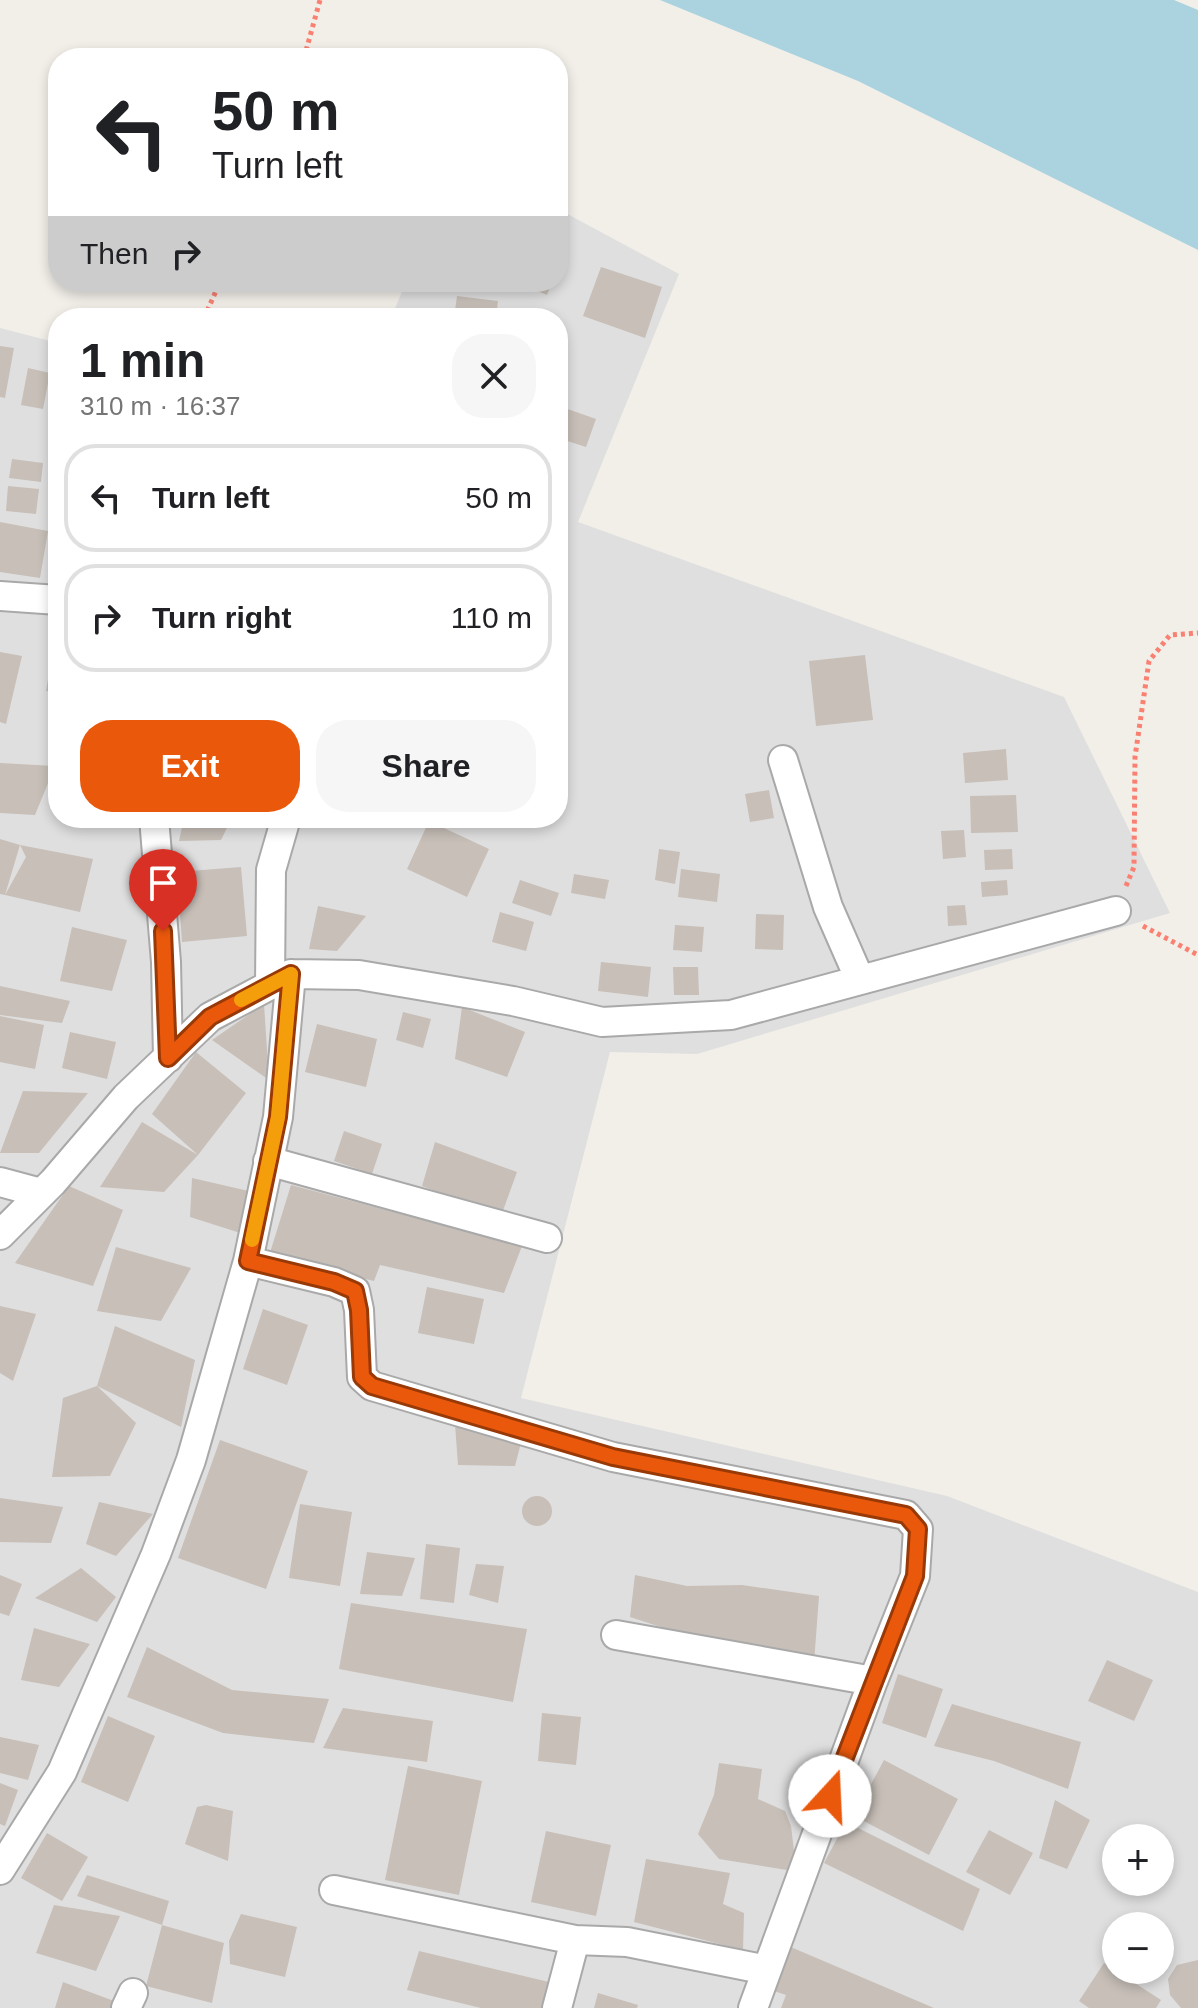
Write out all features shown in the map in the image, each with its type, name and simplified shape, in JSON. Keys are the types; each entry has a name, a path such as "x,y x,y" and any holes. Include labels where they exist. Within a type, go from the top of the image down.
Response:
{"street":[{"path":"0,596 48,599"},
{"path":"783,760 828,907 860,980"},
{"path":"155,828 166,962 168,1058"},
{"path":"0,1870 62,1772 156,1554 191,1460 248,1261 278,1117 280,979 271,870 283,828"},
{"path":"0,1235 126,1097 210,1017 280,979 359,975 513,1001 602,1022 731,1015 1116,911"},
{"path":"268,1161 547,1238"},
{"path":"0,1182 41,1193"},
{"path":"248,1261 334,1282 355,1291 359,1310 362,1377 372,1386 613,1457 906,1515 918,1529 915,1576 873,1681 753,2008"},
{"path":"616,1635 873,1681"},
{"path":"334,1890 575,1940 627,1942 767,1970"},
{"path":"557,2008 575,1940"}],"path":[{"path":"307,48 320,0"},
{"path":"1198,633 1170,635 1149,661 1135,757 1134,867 1116,911 1198,955"}],"shaded area":[{"path":"568,214 679,274 578,522 1064,697 1170,913 697,1054 610,1052 521,1398 947,1496 1198,1592 1198,2008 0,2008 0,328 48,340 48,828 568,828 568,308 395,308 402,292 568,292"}],"water":[{"path":"660,0 1174,0 1198,10 1198,250 858,81"}],"building":[{"path":"601,267 662,287 645,338 583,316"},
{"path":"457,296 498,301 497,308 455,308"},
{"path":"0,346 14,348 5,398 0,397"},
{"path":"28,368 48,373 43,409 21,405"},
{"path":"568,409 596,419 586,447 568,441"},
{"path":"12,459 43,463 41,482 9,478"},
{"path":"8,486 39,489 36,514 6,511"},
{"path":"0,522 48,531 40,578 0,572"},
{"path":"0,652 22,656 6,724 0,722"},
{"path":"865,655 873,720 816,726 809,661"},
{"path":"1006,749 1008,780 965,783 963,753"},
{"path":"0,763 48,766 48,783 35,815 0,813"},
{"path":"769,790 774,818 750,822 745,794"},
{"path":"1016,795 1018,832 971,833 970,796"},
{"path":"182,828 227,828 221,840 179,841"},
{"path":"426,828 444,828 489,849 467,897 407,869"},
{"path":"964,830 966,857 943,859 941,831"},
{"path":"0,839 20,845 5,895 0,894"},
{"path":"20,845 93,859 80,912 5,895 26,857"},
{"path":"659,849 680,852 675,884 655,880"},
{"path":"1012,849 1013,869 985,870 984,850"},
{"path":"241,867 247,936 182,942 177,872"},
{"path":"681,869 720,874 717,902 678,897"},
{"path":"574,874 609,880 605,899 571,893"},
{"path":"520,880 559,893 551,916 512,903"},
{"path":"1007,880 1008,895 982,897 981,882"},
{"path":"965,905 967,925 948,926 947,906"},
{"path":"318,906 366,916 337,951 309,949"},
{"path":"500,912 534,922 526,951 492,942"},
{"path":"756,914 784,915 783,950 755,949"},
{"path":"675,925 704,927 702,952 673,950"},
{"path":"72,927 127,940 112,991 60,981"},
{"path":"601,962 651,967 648,997 598,991"},
{"path":"673,967 698,967 699,995 674,995"},
{"path":"0,986 70,1001 62,1023 0,1015"},
{"path":"264,1004 269,1080 212,1040"},
{"path":"462,1007 525,1032 507,1077 455,1059"},
{"path":"403,1012 431,1019 423,1048 396,1040"},
{"path":"0,1016 44,1025 35,1069 0,1062"},
{"path":"317,1024 377,1039 366,1087 305,1072"},
{"path":"70,1032 116,1042 107,1079 62,1068"},
{"path":"196,1052 246,1093 198,1155 152,1114"},
{"path":"23,1091 88,1093 39,1153 0,1153"},
{"path":"142,1122 198,1155 164,1192 100,1187"},
{"path":"344,1131 382,1144 372,1174 334,1161"},
{"path":"435,1142 517,1172 501,1216 422,1186"},
{"path":"192,1178 253,1192 253,1237 190,1217"},
{"path":"291,1185 522,1246 504,1293 380,1265 374,1281 269,1256"},
{"path":"69,1186 123,1210 93,1286 15,1263"},
{"path":"116,1247 191,1268 161,1321 97,1311"},
{"path":"427,1287 484,1299 474,1344 418,1333"},
{"path":"0,1306 36,1314 13,1381 0,1373"},
{"path":"263,1309 308,1325 287,1385 243,1369"},
{"path":"115,1326 195,1360 181,1427 97,1386"},
{"path":"97,1386 136,1423 110,1476 52,1477 63,1398"},
{"path":"455,1424 524,1431 515,1466 458,1465"},
{"path":"220,1440 308,1471 266,1589 178,1558"},
{"path":"537,1496 543,1497 551,1505 551,1517 543,1525 537,1526 531,1525 523,1517 522,1511 523,1505 531,1497"},
{"path":"0,1498 63,1507 51,1543 0,1542"},
{"path":"99,1502 153,1514 116,1556 86,1544"},
{"path":"300,1504 352,1512 340,1586 289,1578"},
{"path":"426,1544 460,1548 454,1603 420,1599"},
{"path":"367,1552 415,1558 402,1596 360,1594"},
{"path":"476,1564 504,1566 498,1603 469,1595"},
{"path":"81,1568 116,1597 97,1622 35,1598"},
{"path":"0,1575 22,1584 9,1616 0,1613"},
{"path":"635,1575 687,1586 742,1585 819,1596 814,1663 682,1634 630,1617"},
{"path":"351,1603 527,1629 513,1702 339,1669"},
{"path":"34,1628 90,1644 59,1687 21,1680"},
{"path":"147,1647 232,1690 329,1699 314,1743 223,1733 127,1697"},
{"path":"1107,1660 1153,1680 1134,1721 1088,1701"},
{"path":"898,1674 943,1689 926,1738 882,1723"},
{"path":"952,1704 1081,1742 1068,1789 994,1761 934,1746"},
{"path":"343,1708 433,1721 427,1762 323,1748"},
{"path":"542,1713 581,1717 576,1765 538,1761"},
{"path":"108,1716 155,1736 128,1802 81,1782"},
{"path":"0,1737 39,1745 28,1780 0,1773"},
{"path":"884,1760 958,1799 929,1855 854,1816"},
{"path":"719,1763 762,1769 758,1799 785,1811 791,1826 794,1851 787,1870 719,1859 698,1834 714,1795"},
{"path":"408,1766 482,1781 459,1895 385,1880"},
{"path":"0,1783 18,1790 5,1826 0,1824"},
{"path":"1055,1800 1090,1820 1067,1869 1039,1858"},
{"path":"206,1805 233,1811 228,1861 185,1844 197,1807"},
{"path":"846,1822 980,1889 963,1931 824,1863"},
{"path":"989,1830 1033,1853 1010,1895 966,1872"},
{"path":"546,1831 611,1845 596,1916 531,1902"},
{"path":"47,1833 88,1857 62,1901 21,1878"},
{"path":"646,1859 730,1873 723,1904 744,1913 743,1950 634,1922"},
{"path":"87,1875 169,1901 162,1925 77,1896"},
{"path":"54,1905 120,1916 96,1971 36,1953"},
{"path":"241,1914 297,1927 285,1977 230,1964 229,1941"},
{"path":"162,1925 224,1943 212,2003 146,1986"},
{"path":"786,1945 934,2008 781,2008 786,1995 768,1989"},
{"path":"419,1951 549,1982 542,2008 481,2008 407,1990"},
{"path":"1198,1960 1198,2008 1181,2008 1170,1995 1169,1984 1174,1984 1177,1965"},
{"path":"1102,1966 1102,1984 1136,1984 1161,2000 1156,2008 1089,2008 1079,2001"},
{"path":"63,1982 114,2001 111,2008 55,2008"},
{"path":"598,1993 638,2005 637,2008 594,2008"}],"slow traffic":[{"path":"241,1000 291,974 278,1117 252,1240"}],"route":[{"path":"163,931 168,1058 210,1017 291,974 278,1117 248,1261 334,1282 355,1291 359,1310 362,1377 372,1386 613,1457 876,1507 906,1515 918,1529 915,1576 830,1796"}]}
